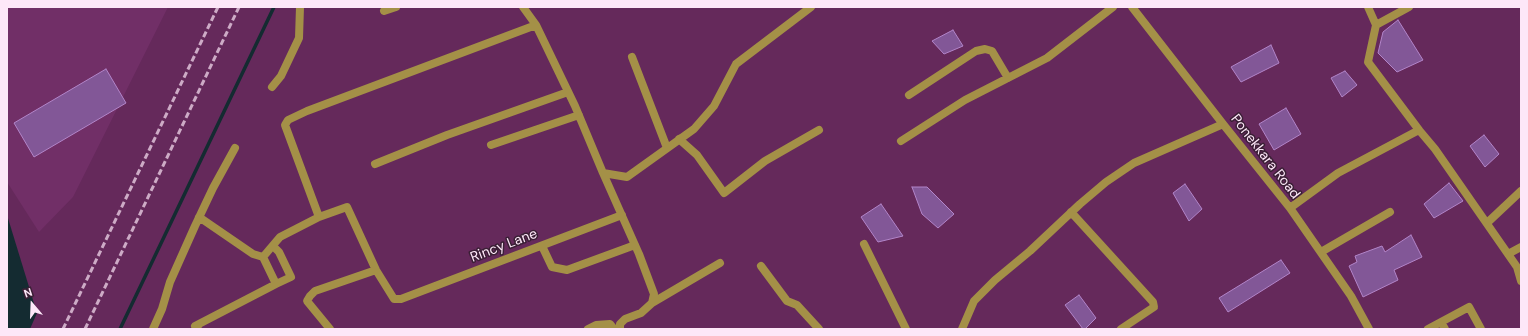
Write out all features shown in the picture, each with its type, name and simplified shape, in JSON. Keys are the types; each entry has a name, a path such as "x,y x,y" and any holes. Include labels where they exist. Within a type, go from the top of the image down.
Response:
{"street":[{"path":"272,87 281,76 299,38 300,7"},
{"path":"384,11 396,7"},
{"path":"523,7 536,25 579,115 603,174 636,245 654,294 652,303"},
{"path":"901,141 965,100 1047,58 1113,7"},
{"name":"Ponekkara Road","path":"1132,7 1290,208 1352,296 1369,329"},
{"path":"1368,7 1376,25 1368,62 1435,149 1487,223 1517,268 1521,281"},
{"path":"1376,25 1409,7"},
{"path":"603,174 627,177 694,128 714,106 736,64 807,8"},
{"path":"319,217 285,125 288,120 307,111 536,25"},
{"path":"909,96 976,51 985,49 992,51 1008,78"},
{"path":"632,57 667,148"},
{"path":"376,164 447,135 568,92"},
{"path":"491,145 579,115"},
{"path":"962,329 974,301 995,280 1030,251 1071,212 1106,182 1134,162 1223,124"},
{"path":"679,139 697,155 724,194 765,161 819,130"},
{"path":"1290,208 1338,173 1419,130"},
{"path":"153,329 162,309 170,282 199,217 213,188 236,148"},
{"path":"1487,223 1521,191"},
{"path":"263,257 280,237 319,217 347,207 376,270 316,291 310,296 307,301 330,329"},
{"path":"1071,212 1153,302 1154,307 1121,329"},
{"path":"1320,252 1390,212"},
{"name":"Rincy Lane","path":"376,270 394,299 401,299 622,215"},
{"path":"199,217 253,254 263,257 276,284"},
{"path":"864,244 906,329"},
{"path":"542,246 552,267 567,270 636,245"},
{"path":"198,329 195,326 291,277 280,252 273,246"},
{"path":"1508,254 1521,247"},
{"path":"620,329 620,324 625,319 641,313 652,303 720,263"},
{"path":"761,266 787,301 797,305 819,329"},
{"path":"1428,329 1443,325 1469,307 1481,329"},
{"path":"588,329 596,325 610,324 614,329"}],"shaded area":[{"path":"7,7 168,7 73,197 39,232 7,182"},
{"path":"7,215 37,313 30,329 7,329"}],"building":[{"path":"1398,20 1423,60 1397,72 1378,53 1383,32"},
{"path":"953,30 963,46 944,54 932,41"},
{"path":"1271,45 1279,63 1241,82 1231,67"},
{"path":"106,69 126,103 34,157 14,123"},
{"path":"1345,71 1357,85 1342,97 1331,78"},
{"path":"1286,108 1301,134 1274,150 1259,124"},
{"path":"1484,135 1499,154 1485,167 1470,146"},
{"path":"1449,183 1463,201 1434,218 1424,204"},
{"path":"1185,184 1202,209 1189,221 1173,193"},
{"path":"912,187 927,187 954,214 938,228 922,214"},
{"path":"881,204 903,236 878,242 861,217"},
{"path":"1411,235 1422,257 1394,270 1398,280 1363,297 1349,266 1357,262 1355,256 1382,246 1385,252"},
{"path":"1281,260 1290,273 1228,312 1219,298"},
{"path":"1079,295 1096,318 1085,329 1083,329 1065,305"}],"waterway":[{"path":"120,329 274,7"}],"railway":[{"path":"63,329 218,7"},
{"path":"85,329 239,7"}]}
